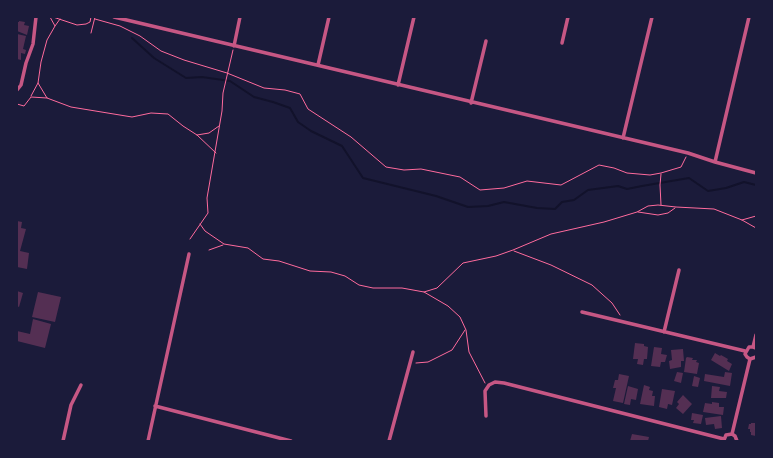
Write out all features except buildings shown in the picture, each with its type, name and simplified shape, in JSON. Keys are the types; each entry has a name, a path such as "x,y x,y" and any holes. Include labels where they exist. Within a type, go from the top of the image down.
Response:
{"street":[{"path":"17,90 21,86 26,63 33,44 36,17"},
{"path":"114,17 471,103 688,153 756,173"},
{"path":"234,46 240,17"},
{"path":"318,65 329,17"},
{"path":"398,85 414,17"},
{"path":"562,43 568,17"},
{"path":"623,138 652,17"},
{"path":"715,162 749,17"},
{"path":"471,103 486,41"},
{"path":"148,441 189,254"},
{"path":"664,332 679,270"},
{"path":"582,312 746,352"},
{"path":"750,359 746,356 746,352 749,347 755,347 756,335"},
{"path":"389,441 412,352"},
{"path":"750,359 756,357"},
{"path":"732,434 750,359"},
{"path":"486,416 485,391 495,382 504,383 724,440 728,434 732,434"},
{"path":"63,441 71,405 81,385"},
{"path":"155,406 291,441"},
{"path":"732,434 736,436 737,441"}],"path":[{"path":"50,17 55,26"},
{"path":"53,17 77,25 90,22 91,17"},
{"path":"91,33 95,18 120,26 140,36 161,51 184,60 228,73 264,88 285,90 300,94 308,109 351,138 386,167 404,170 421,169 460,177 480,190 504,188 527,181 560,185 599,165 614,168 627,173 650,175 681,167 688,153"},
{"path":"17,104 24,106 31,97 38,83 41,62 47,40 60,19"},
{"path":"190,239 208,213 207,198 216,153 222,112 223,93 234,46"},
{"path":"38,83 47,98"},
{"path":"31,97 47,98 71,107 132,117 151,113 168,114 197,135 216,153"},
{"path":"197,135 209,133 219,126"},
{"path":"661,173 661,205"},
{"path":"424,292 437,288 463,263 496,256 551,234 604,222 638,212 648,206 661,205 714,209 742,220 756,228"},
{"path":"638,212 658,215 668,213 676,207"},
{"path":"742,220 756,216"},
{"path":"200,224 205,231 224,244 248,248 263,259 279,261 310,271 331,272 345,276 359,285 373,288 402,288 424,292 460,317 466,330 469,352 488,387"},
{"path":"209,250 224,244"},
{"path":"513,250 551,265 592,286 612,303 625,322"},
{"path":"409,364 428,362 452,350 466,330"}],"waterway":[{"path":"132,38 154,58 186,78 202,77 230,81 254,97 290,108 298,122 311,131 342,146 363,178 436,196 468,207 488,206 504,202 537,208 555,209 562,202 574,200 588,190 618,186 627,189 689,178 708,191 726,188 744,182 756,185"}]}
